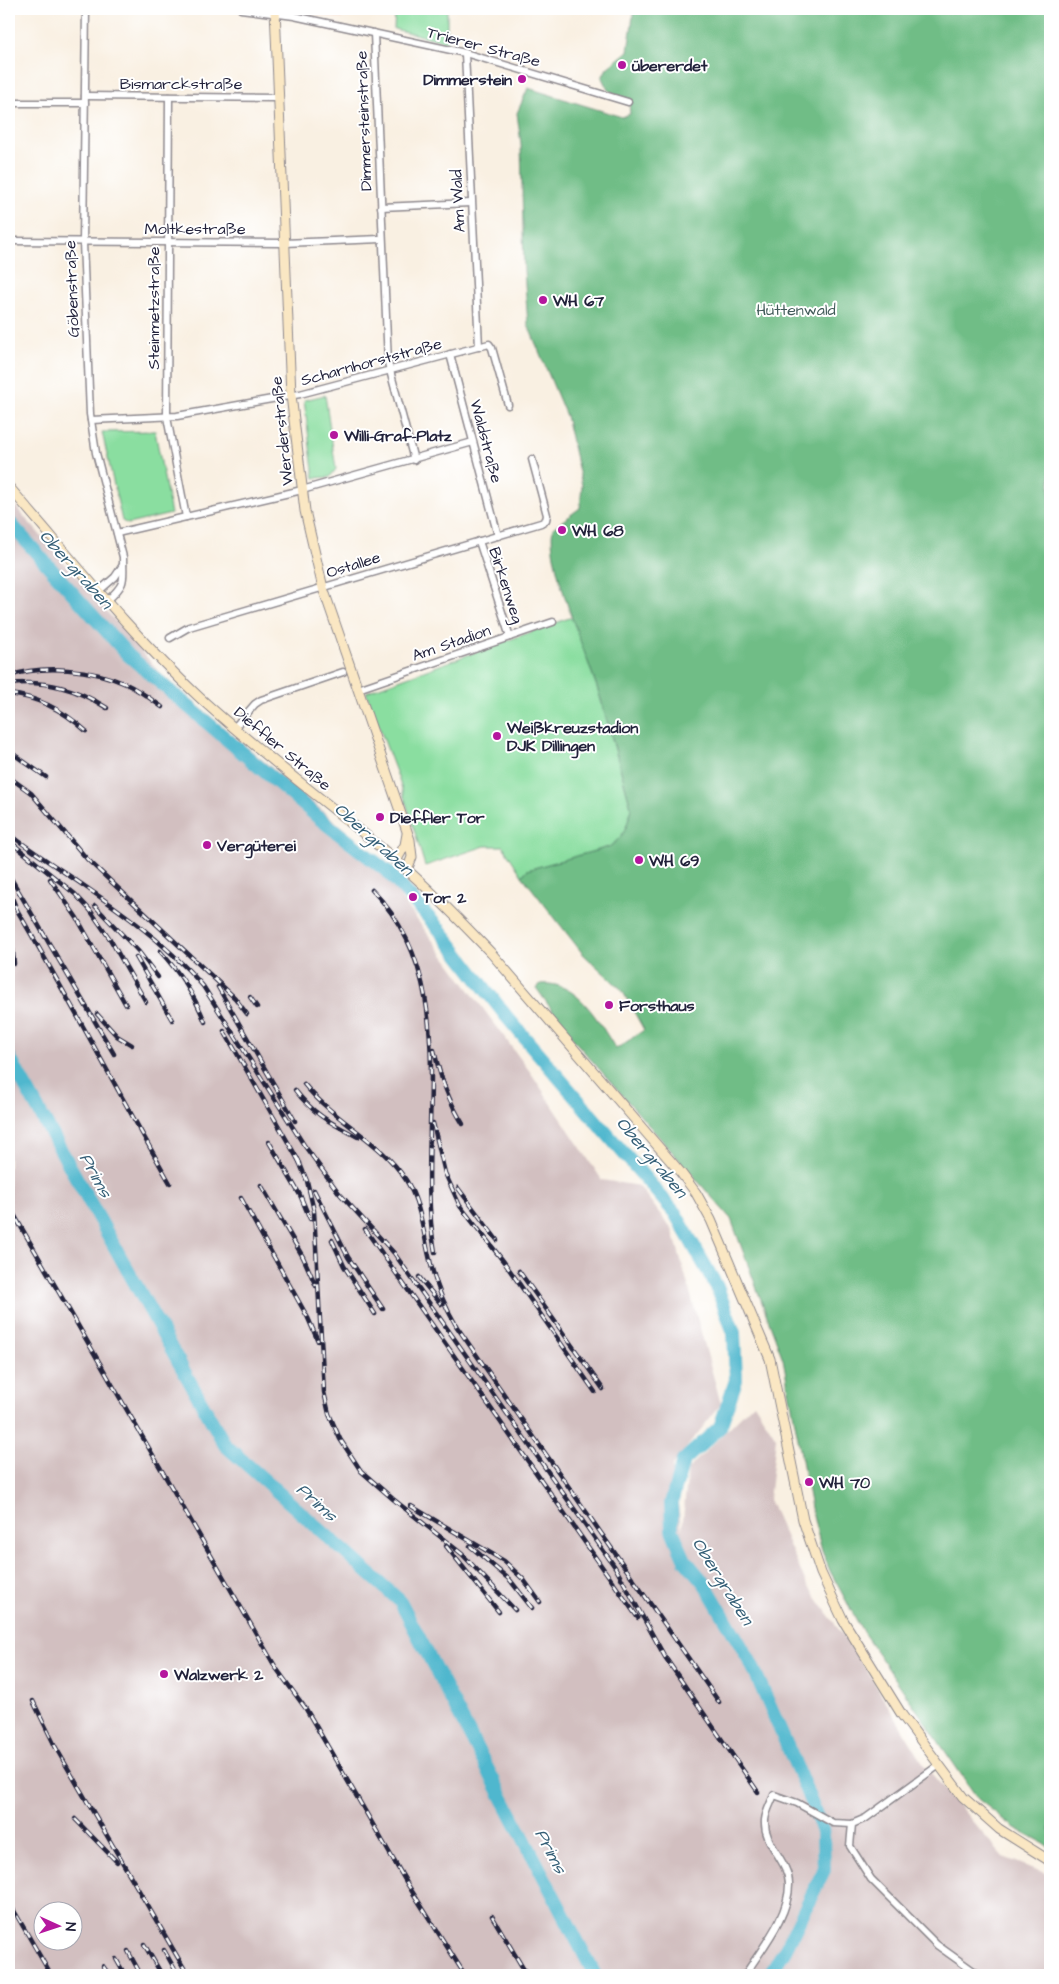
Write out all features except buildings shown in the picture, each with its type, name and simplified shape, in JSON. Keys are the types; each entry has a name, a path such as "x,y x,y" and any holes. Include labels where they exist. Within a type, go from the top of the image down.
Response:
{"main road":[{"name":"Werderstraße","path":"275,11 292,395 302,490 310,539 323,588 412,849 412,857 407,870"},
{"name":"Dieffler Straße","path":"9,487 163,663 234,728 407,870 492,954 681,1173 696,1193 711,1220 770,1359 803,1520 820,1573 853,1636 902,1714 963,1797 987,1821 1017,1842 1050,1861"},
{"path":"396,861 405,845 407,834"}],"street":[{"name":"Göbenstraße","path":"86,9 83,242 91,420 96,452 117,533 125,579 108,600"},
{"name":"Trierer Straße","path":"241,9 275,11 465,54 628,102"},
{"name":"Dimmersteinstraße","path":"374,33 389,371 414,460"},
{"name":"Am Wald","path":"465,54 478,347"},
{"name":"Bismarckstraße","path":"9,103 169,97 278,98"},
{"name":"Steinmetzstraße","path":"169,97 167,417 186,517"},
{"name":"Dimmersteinstraße","path":"381,207 471,203"},
{"name":"Moltkestraße","path":"9,241 284,243 382,238"},
{"path":"478,347 491,345 508,405"},
{"name":"Scharnhorststraße","path":"91,420 167,417 292,395 478,347"},
{"name":"Waldstraße","path":"450,354 498,536"},
{"path":"117,533 302,490 473,442"},
{"name":"Ostallee","path":"170,638 189,627 498,536 546,520 547,514 532,459"},
{"name":"Birkenweg","path":"479,541 510,637"},
{"path":"99,591 115,577 123,565"},
{"name":"Am Stadion","path":"358,689 553,622"},
{"path":"234,728 255,704 261,700 343,672"},
{"path":"745,1975 783,1911 789,1886 784,1865 766,1830 767,1811 774,1795 797,1803 833,1823 852,1824 866,1818 938,1765"},
{"path":"852,1824 850,1846 871,1878 937,1945 979,1975"}],"shaded area":[{"path":"287,9 342,9 342,19"},
{"path":"9,499 163,676 405,880 401,898 531,1073 602,1180 639,1186 673,1231 721,1404 672,1466 682,1530 688,1469 754,1403 776,1438 769,1500 806,1583 859,1658 925,1766 1003,1857 1050,1875 1050,1975 9,1975"}],"green space":[{"path":"395,9 447,9 447,42 394,29"},
{"name":"Hüttenwald","path":"634,9 1050,9 1050,1847 1015,1828 978,1799 863,1632 830,1571 822,1551 811,1508 783,1359 731,1219 572,1038 537,989 540,984 553,984 576,995 586,1004 616,1049 644,1030 622,990 583,954 522,876 527,870 609,847 619,839 625,830 631,807 594,677 569,609 555,562 552,543 553,528 580,508 582,485 566,416 528,325 524,270 521,144 517,113 528,88 622,117 630,114 629,102 608,90 602,78 607,68 628,51"},
{"path":"325,395 336,469 330,477 314,478 304,400"},
{"path":"155,431 171,514 128,524 122,521 102,432"},
{"name":"Weißkreuzstadion DJK Dillingen","path":"572,617 599,693 631,807 625,830 619,839 609,847 527,870 522,876 503,846 485,846 425,866 399,780 366,692"}],"waterway":[{"name":"Obergraben","path":"9,522 128,655 320,819 388,872 439,929 506,1016 675,1213 717,1287 734,1333 736,1380 720,1427 683,1461 671,1503 672,1530 685,1560 705,1584 751,1663 823,1832 824,1870 785,1950 769,1975"},
{"name":"Prims","path":"9,1057 225,1445 400,1601 595,1975"}],"railway":[{"path":"9,676 23,672 52,669 98,675 131,686 162,707"},
{"path":"9,684 36,683 60,687 84,695 107,708"},
{"path":"9,694 31,698 51,706 69,717 86,731"},
{"path":"9,751 46,777"},
{"path":"9,777 31,793 87,859 235,998 247,1014"},
{"path":"9,834 135,923 182,963 203,986 304,1145 339,1193 394,1253 615,1567 665,1657 758,1792"},
{"path":"13,844 75,894 90,910 110,939 146,1002"},
{"path":"9,875 114,1054"},
{"path":"50,879 77,918 126,1005"},
{"path":"9,890 17,910 170,1183"},
{"path":"372,890 401,928 419,970 428,1016 431,1063 430,1207 435,1252"},
{"path":"9,901 14,964"},
{"path":"95,906 139,952 158,977"},
{"path":"160,951 186,984 205,1022"},
{"path":"136,957 172,1020"},
{"path":"218,987 295,1121"},
{"path":"250,997 257,1007"},
{"path":"97,1014 117,1036 132,1045"},
{"path":"224,1031 300,1163"},
{"path":"434,1050 445,1088 463,1124"},
{"path":"304,1084 329,1109 383,1153 406,1180 418,1207 437,1284 457,1327 719,1702"},
{"path":"295,1090 316,1112 331,1123 358,1137"},
{"path":"433,1123 445,1173 460,1206 504,1262 595,1392"},
{"path":"269,1142 300,1195 310,1219"},
{"path":"298,1159 307,1181 314,1211 324,1392 329,1414 340,1439 361,1471 462,1554 515,1610"},
{"path":"261,1185 303,1257 316,1286"},
{"path":"458,1188 497,1240"},
{"path":"314,1190 348,1257 383,1309"},
{"path":"241,1198 308,1318 318,1341"},
{"path":"9,1206 276,1668 306,1709 408,1885 465,1975"},
{"path":"365,1229 638,1618"},
{"path":"332,1240 344,1266 375,1314"},
{"path":"519,1271 603,1389"},
{"path":"419,1277 441,1304"},
{"path":"411,1506 504,1561 524,1580 540,1602"},
{"path":"446,1546 499,1612"},
{"path":"470,1546 510,1580 532,1608"},
{"path":"33,1701 56,1748 188,1975"},
{"path":"75,1819 117,1862"},
{"path":"9,1902 51,1975"},
{"path":"492,1916 527,1975"},
{"path":"144,1944 162,1975"},
{"path":"164,1950 178,1975"},
{"path":"128,1951 141,1975"},
{"path":"116,1959 125,1975"},
{"path":"103,1966 109,1975"}],"place":[{"name":"übererdet","path":"622,65"},
{"name":"Dimmerstein","path":"522,79"},
{"name":"WH 67","path":"543,300"},
{"name":"Willi-Graf-Platz","path":"334,435"},
{"name":"WH 68","path":"562,530"},
{"name":"Weißkreuzstadion DJK Dillingen","path":"497,736"},
{"name":"Dieffler Tor","path":"380,817"},
{"name":"Vergüterei","path":"207,845"},
{"name":"WH 69","path":"639,860"},
{"name":"Tor 2","path":"413,897"},
{"name":"Forsthaus","path":"609,1005"},
{"name":"WH 70","path":"809,1482"},
{"name":"Walzwerk 2","path":"164,1674"}]}
